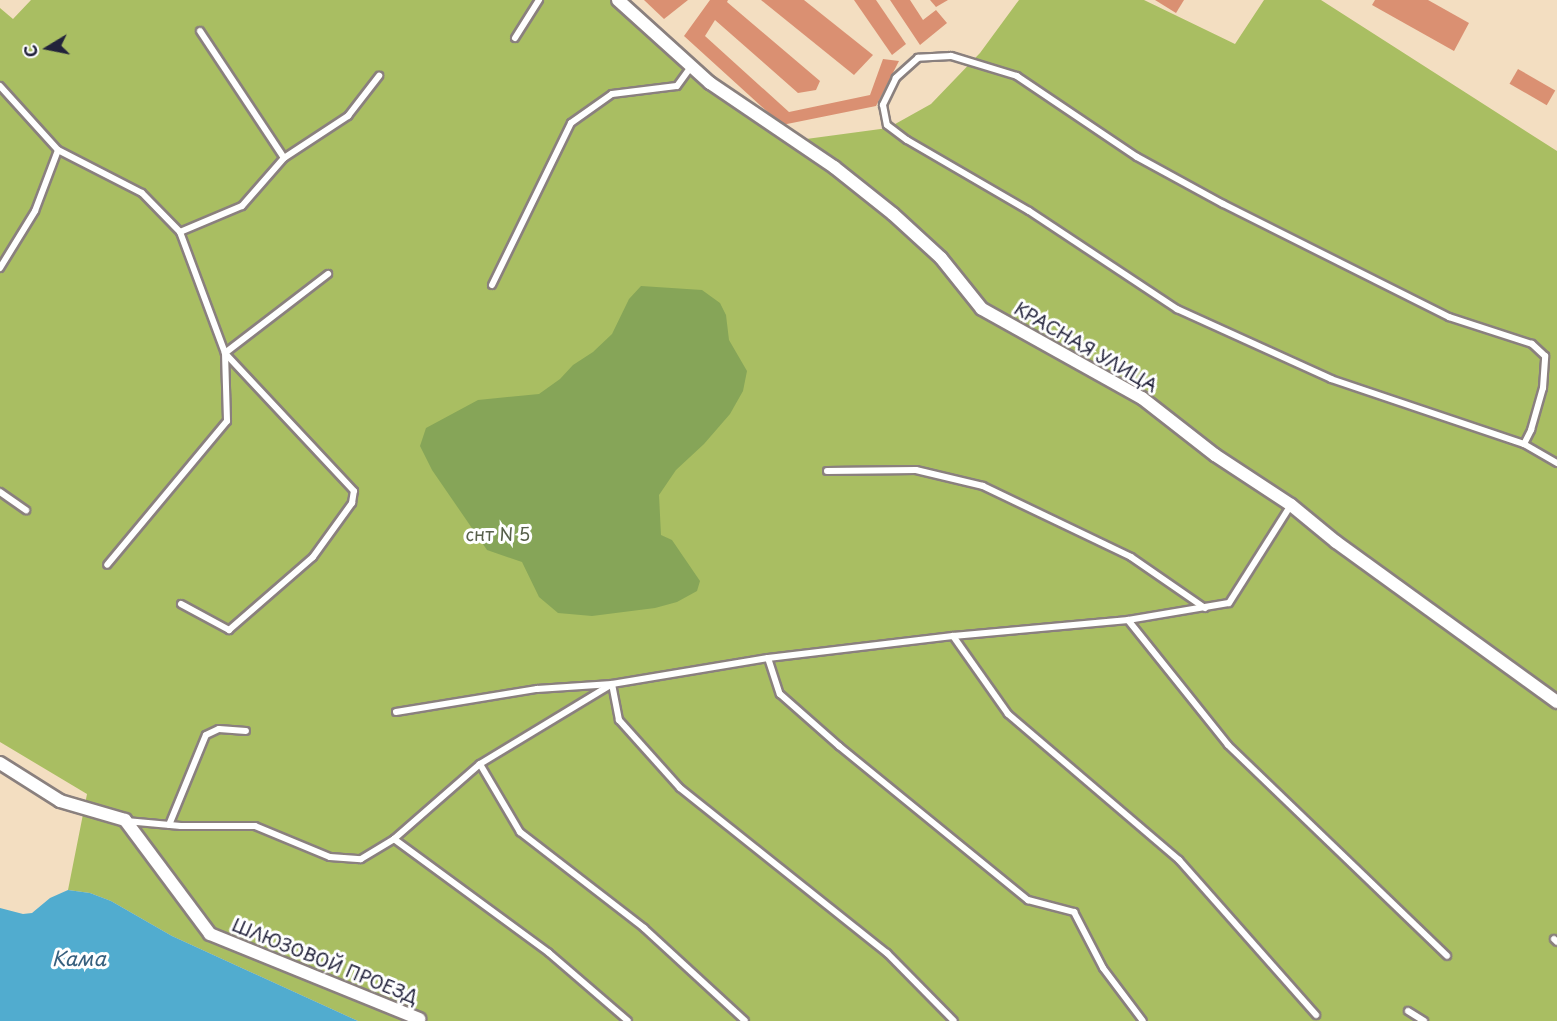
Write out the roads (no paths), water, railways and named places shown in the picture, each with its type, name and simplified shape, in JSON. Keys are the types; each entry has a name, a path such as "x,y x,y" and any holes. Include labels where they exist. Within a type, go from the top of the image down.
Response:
{"street":[{"name":"КРАСНАЯ УЛИЦА","path":"618,0 710,83 834,167 893,214 941,258 982,309 1142,398 1215,455 1291,505 1336,542 1557,702"},
{"path":"0,764 60,801 125,820"},
{"name":"ШЛЮЗОВОЙ ПРОЕЗД","path":"125,820 210,934 420,1020"}],"lane":[{"path":"515,38 539,0"},
{"path":"200,31 284,158"},
{"path":"1524,444 1531,430 1543,388 1545,356 1532,344 1449,317 1223,204 1137,157 1017,76 951,56 918,58 896,78 884,105 887,125 907,140 1029,211 1177,309 1331,379 1524,444 1557,463"},
{"path":"492,285 571,123 612,94 677,86 692,65"},
{"path":"180,232 243,206 284,158 348,116 379,76"},
{"path":"0,86 58,150 142,194 180,232 225,353 227,421 107,565"},
{"path":"0,268 35,211 58,150"},
{"path":"225,353 328,274"},
{"path":"181,604 230,630 314,557 352,502 354,491 225,353"},
{"path":"827,471 916,470 983,486 1131,556 1204,608"},
{"path":"0,492 26,510"},
{"path":"396,712 537,688 612,684 768,658 953,636 1128,620 1229,603 1291,505"},
{"path":"1128,620 1228,745 1447,956"},
{"path":"953,636 1008,714 1179,860 1316,1015"},
{"path":"768,658 780,694 839,746 1028,900 1074,912 1103,968 1143,1021"},
{"path":"125,820 169,825 255,825 330,857 361,859 394,839 480,764 612,684"},
{"path":"612,684 619,720 680,788 887,954 954,1021"},
{"path":"169,825 206,735 219,729 246,731"},
{"path":"480,764 520,832 644,928 745,1021"},
{"path":"394,839 549,953 628,1021"},
{"path":"1408,1011 1424,1021"}],"water":[{"name":"Кама","path":"68,890 90,893 111,901 172,936 358,1021 0,1021 0,908 23,914 32,913 50,898"}],"park label":[{"name":"снт N 5","path":"498,534"}]}
